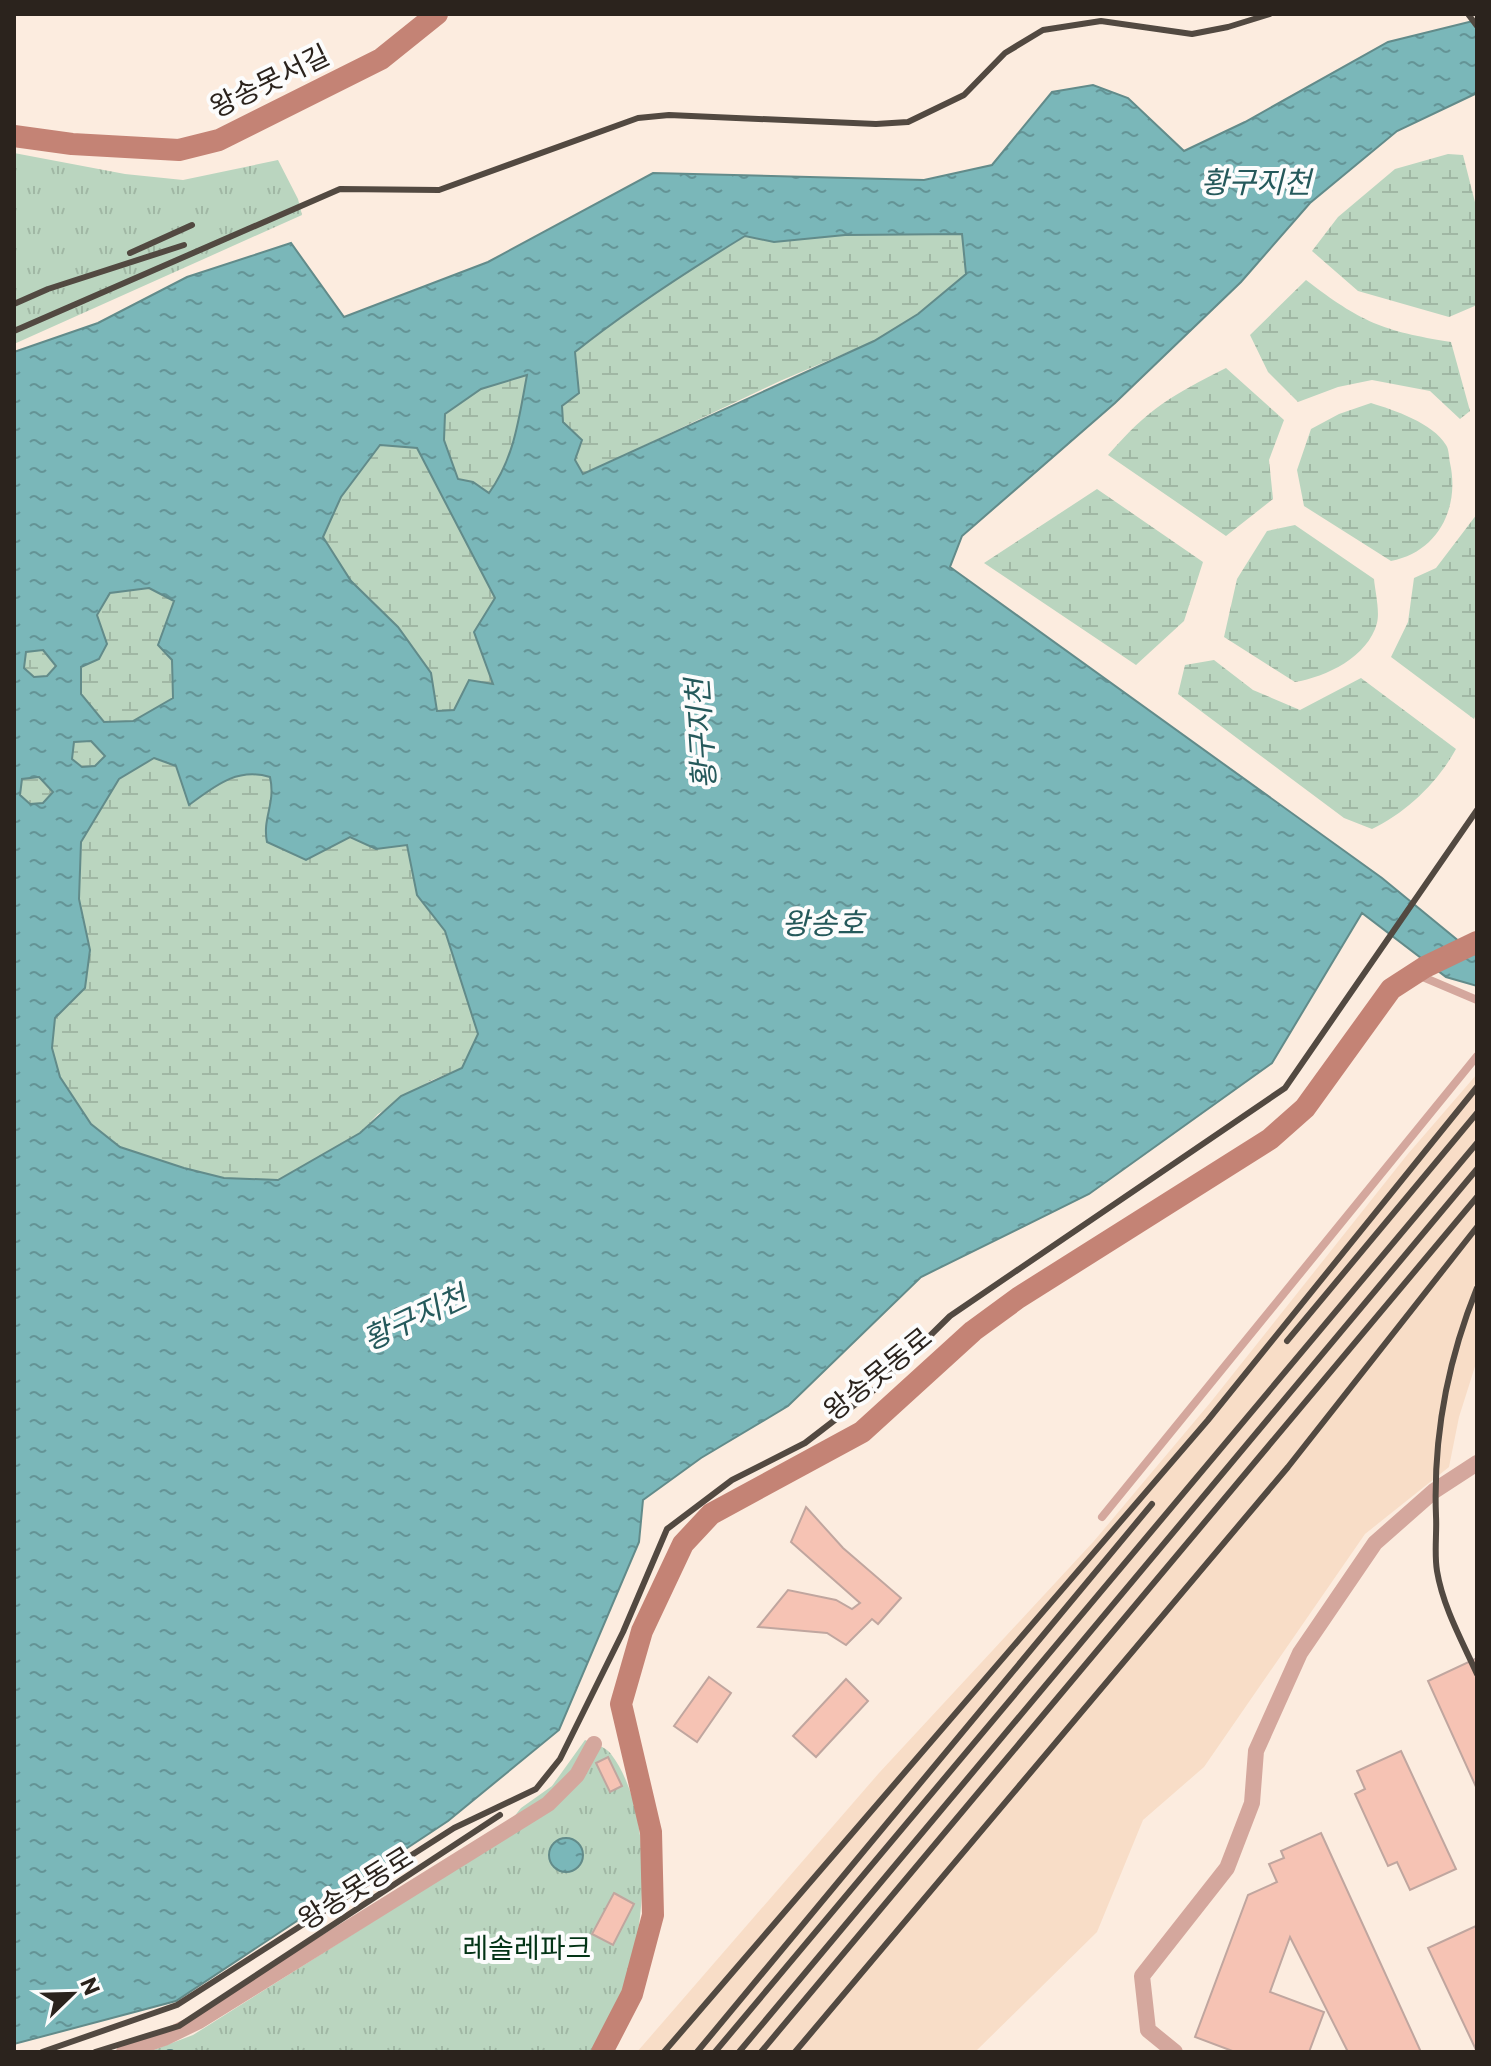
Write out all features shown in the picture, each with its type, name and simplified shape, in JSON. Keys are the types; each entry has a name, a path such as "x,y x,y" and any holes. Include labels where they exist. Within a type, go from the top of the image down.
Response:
{"street":[{"name":"왕송못서길","path":"14,136 72,144 179,150 219,140 381,59 437,14"},
{"name":"왕송못동로","path":"602,2052 632,1994 653,1915 651,1832 621,1704 642,1631 683,1544 711,1514 862,1432 973,1331 1018,1298 1270,1139 1305,1108 1391,989 1419,970 1477,942"},
{"path":"1175,2052 1148,2030 1142,1976 1227,1868 1252,1803 1256,1751 1300,1653 1375,1543 1434,1491 1477,1463"},
{"name":"왕송못동로","path":"124,2052 199,2021 548,1804 577,1775 594,1744"}],"lane":[{"path":"1419,970 1477,1000"},
{"path":"1102,1517 1477,1056"}],"shaded area":[{"path":"1477,1074 1477,1360 1459,1417 1449,1467 1365,1534 1204,1767 1143,1820 1097,1932 975,2052 637,2052 879,1773 1094,1541 1210,1403 1407,1155"}],"green space":[{"path":"14,153 125,174 183,180 278,160 298,199 302,215 14,344"},
{"path":"1448,154 1463,155 1477,210 1477,305 1449,317 1358,291 1312,251 1338,217 1395,169"},
{"path":"962,234 966,274 918,314 874,341 780,381 584,474 575,460 582,440 563,422 562,405 579,393 575,352 658,291 746,236 774,242 845,235"},
{"path":"1306,280 1342,306 1373,323 1407,334 1451,342 1470,411 1460,419 1430,391 1372,380 1338,387 1298,402 1268,372 1250,335"},
{"path":"1226,368 1284,420 1269,460 1273,499 1226,536 1108,455 1136,425 1162,404"},
{"path":"527,374 511,451 489,493 473,482 458,479 444,440 445,413 481,389"},
{"path":"1371,403 1412,418 1440,437 1448,449 1452,480 1448,511 1433,538 1407,556 1391,561 1304,506 1297,470 1311,429 1339,414"},
{"path":"380,445 417,448 495,598 474,632 493,684 454,710 437,712 431,673 398,627 351,581 323,536 341,497"},
{"path":"1097,489 1203,562 1184,621 1136,665 984,563"},
{"path":"1477,514 1477,712 1474,719 1391,657 1408,622 1414,578 1436,568"},
{"path":"1295,525 1374,579 1378,613 1372,635 1355,655 1332,670 1295,682 1224,637 1237,579 1267,531"},
{"path":"149,588 174,601 158,645 172,660 173,698 133,721 104,722 81,694 81,667 99,659 96,615 110,593"},
{"path":"43,650 57,665 47,676 34,677 24,668 26,652"},
{"path":"1214,660 1253,690 1300,710 1361,678 1456,749 1420,795 1372,829 1344,818 1178,694 1185,665"},
{"path":"91,741 105,755 95,766 82,767 72,759 74,742"},
{"path":"154,758 176,766 189,804 237,776 271,777 275,796 265,830 350,837 376,849 408,845 417,895 445,931 478,1034 462,1068 430,1081 378,1114 360,1133 278,1180 224,1178 120,1147 91,1124 60,1077 52,1048 55,1018 85,988 90,950 79,899 81,842 119,779"},
{"path":"39,777 53,792 43,803 30,804 20,795 22,778"},
{"name":"레솔레파크","path":"585,1740 609,1752 625,1779 641,1840 642,1874 637,1940 622,1999 591,2052 148,2052 193,2035 488,1849 521,1808 552,1786"}],"water":[{"name":"왕송호","path":"1477,20 1477,93 1397,131 1310,203 1241,282 1115,403 962,536 950,567 1382,878 1477,956 1477,986 1446,977 1362,913 1272,1063 1089,1194 921,1277 788,1406 701,1458 643,1500 639,1542 559,1730 448,1821 176,2001 14,2044 14,352 98,323 187,277 291,243 344,317 488,262 653,173 924,180 992,165 1052,92 1093,85 1128,98 1184,151 1245,122 1388,42","holes":["962,234 966,274 918,314 874,341 583,474 575,460 582,440 563,422 562,406 579,393 575,352 658,291 745,236 774,242 845,235","527,375 510,451 489,493 473,482 458,479 444,440 445,414 481,389","380,445 417,448 495,598 474,632 493,684 469,680 454,710 437,711 431,673 398,627 351,581 323,537 341,497","149,588 174,601 158,645 172,660 173,698 133,721 104,722 81,694 81,667 99,659 107,644 97,615 110,593","43,650 56,666 47,676 34,677 24,668 26,652","91,741 105,756 95,766 82,767 72,759 74,742","154,758 176,766 189,805 217,785 237,776 270,777 267,842 306,860 350,837 376,849 407,845 417,895 445,931 478,1034 462,1068 401,1096 360,1133 278,1180 224,1178 120,1147 91,1124 60,1077 52,1048 55,1018 85,988 90,950 79,899 81,842 119,779","39,777 53,792 43,803 30,804 20,795 22,779"]},
{"path":"566,1838 578,1843 583,1855 578,1867 566,1872 554,1867 549,1855 554,1843"}],"building":[{"path":"806,1507 843,1548 901,1598 878,1624 872,1619 846,1645 827,1633 758,1627 788,1590 836,1600 852,1609 860,1603 791,1542"},
{"path":"1477,1658 1477,1789 1428,1681"},
{"path":"709,1677 731,1693 697,1742 674,1726"},
{"path":"846,1679 868,1701 816,1757 793,1736"},
{"path":"1401,1751 1456,1869 1410,1890 1397,1862 1388,1866 1355,1794 1365,1789 1357,1771"},
{"path":"608,1757 622,1786 610,1792 596,1763"},
{"path":"1321,1833 1421,2052 1348,2052 1290,1937 1270,1992 1324,2012 1309,2052 1235,2052 1195,2037 1248,1895 1277,1882 1269,1864 1284,1858 1281,1851"},
{"path":"614,1893 634,1904 613,1945 592,1934"},
{"path":"1477,1927 1477,2052 1428,1948"}],"railway":[{"path":"14,331 340,189 439,190 638,118 669,115 876,124 908,122 964,95 1005,53 1043,30 1101,21 1192,34 1270,14"},
{"path":"1468,14 1477,26"},
{"path":"130,253 192,225"},
{"path":"14,304 48,289 184,245"},
{"path":"42,2052 177,2005 454,1828 536,1789 560,1759 623,1632 667,1529 732,1480 805,1443 879,1386 950,1316 1285,1088 1477,810"},
{"path":"664,2052 1208,1420 1477,1087"},
{"path":"1287,1341 1477,1113"},
{"path":"715,2052 1477,1143"},
{"path":"739,2052 1477,1169"},
{"path":"761,2052 1477,1197"},
{"path":"795,2052 1288,1467 1477,1227"},
{"path":"1477,1288 1444,1400 1436,1486 1437,1571 1454,1624 1477,1674"},
{"path":"697,2052 1152,1504"},
{"path":"95,2052 179,2026 500,1815"}],"water label":[{"name":"황구지천","path":"1256,180"},
{"name":"황구지천","path":"699,734"},
{"name":"황구지천","path":"414,1316"}]}
